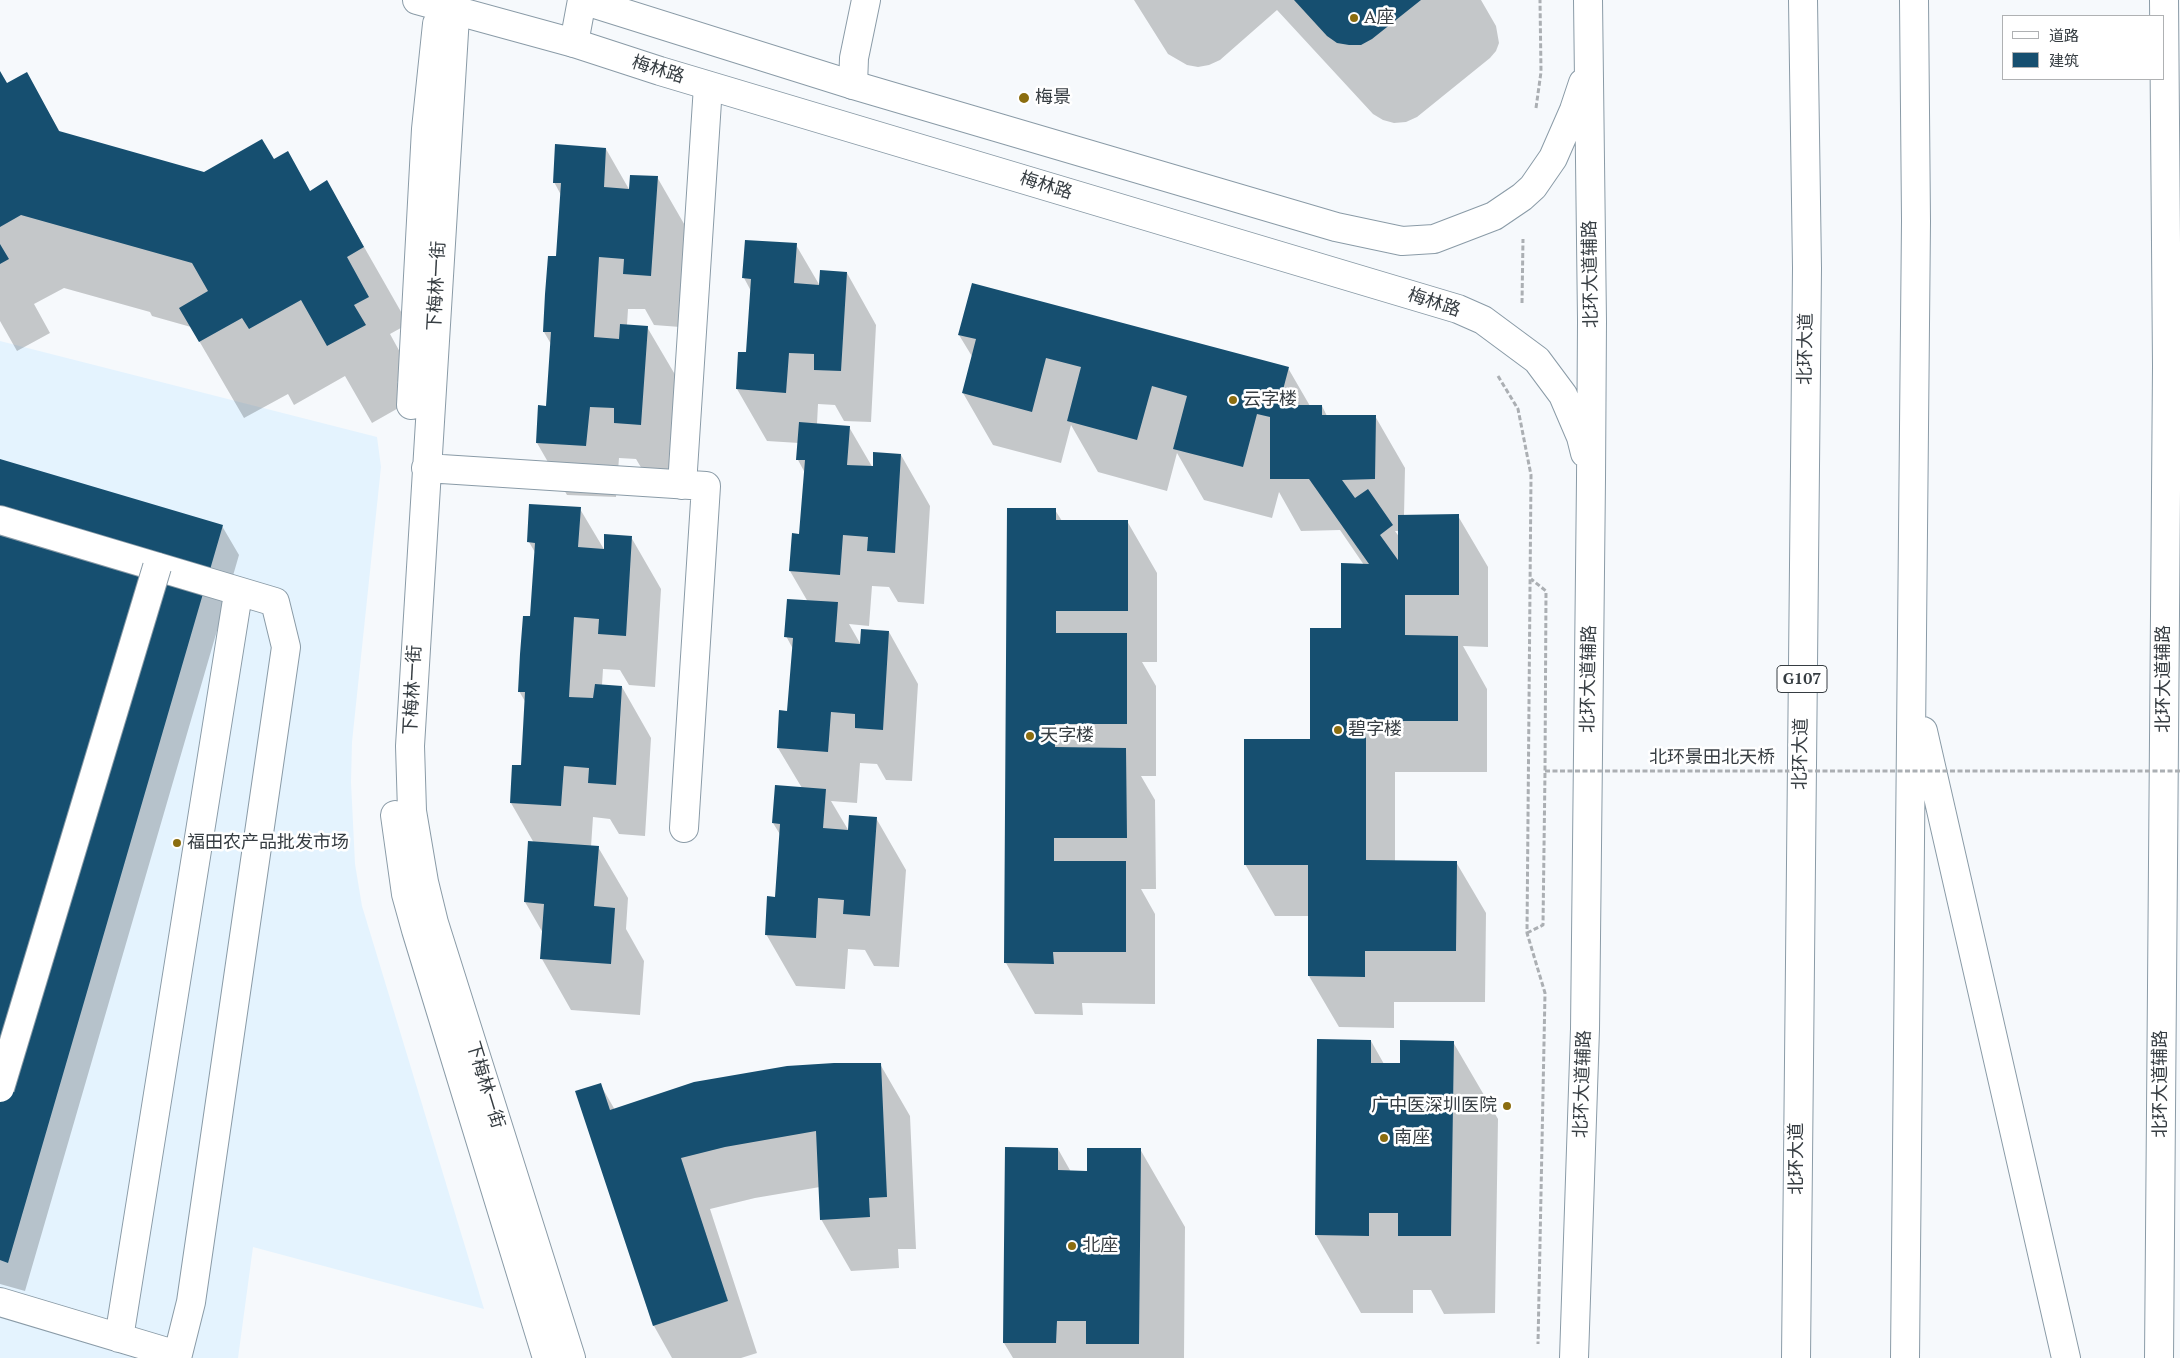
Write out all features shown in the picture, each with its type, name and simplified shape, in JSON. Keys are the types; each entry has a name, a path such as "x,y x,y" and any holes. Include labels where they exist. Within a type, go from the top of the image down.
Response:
{"main road":[{"path":"574,43 582,0 853,85 1336,227 1387,238 1417,241 1434,239 1494,216 1509,208 1533,187 1553,158 1567,127 1580,94 1588,55"},
{"path":"853,85 854,58 866,0"},
{"name":"北环大道辅路","path":"1574,1358 1585,1029 1591,479 1592,321 1588,0"},
{"name":"北环大道","path":"1796,1358 1807,268 1803,0"},
{"path":"1905,1358 1913,686 1916,221 1914,0"},
{"name":"北环大道辅路","path":"2164,0 2164,15"},
{"name":"梅林路","path":"442,3 708,86 1449,307 1475,317 1504,334 1537,360 1563,395 1581,437 1591,479"},
{"name":"下梅林一街","path":"442,3 448,106 410,746 411,796 416,834 434,923 571,1358"},
{"name":"下梅林一街","path":"442,3 426,129 399,622 394,733 394,811 405,886 416,930 547,1358"},
{"path":"2165,79 2180,104"},
{"name":"北环大道辅路","path":"2158,1358 2167,366 2164,80"},
{"path":"682,485 708,86"},
{"path":"2167,366 2180,333"},
{"path":"426,468 706,486 684,828"},
{"path":"0,520 276,602 286,647 191,1302 177,1357 0,1302"},
{"path":"0,1088 157,567"},
{"path":"119,1338 237,600"},
{"path":"1913,686 2066,1358"}],"path":[{"path":"1534,116 1541,72 1540,0"},
{"path":"1522,233 1522,303"},
{"path":"1496,371 1518,409 1531,475 1527,933 1545,993 1538,1344"},
{"path":"1527,933 1543,925 1545,771 1546,591 1531,579"},
{"name":"北环景田北天桥","path":"1545,771 2180,771"}],"shaded area":[{"name":"福田农产品批发市场","path":"0,341 377,437 381,467 352,742 351,782 355,864 362,906 484,1309 253,1247 238,1358 0,1358"}],"building":[{"name":"A座","path":"1294,0 1421,0 1372,39 1361,45 1349,45 1337,43 1327,36"},
{"path":"0,71 7,83 27,72 59,131 204,172 262,139 274,159 288,151 310,191 327,180 364,247 347,257 369,297 354,305 366,325 327,346 301,300 249,329 242,318 199,342 179,308 208,291 192,263 21,215 0,227"},
{"path":"555,144 606,148 604,187 629,189 630,175 658,176 651,276 623,274 624,259 599,257 594,337 619,339 620,324 648,326 641,425 614,423 614,408 590,407 586,446 536,443 538,405 546,406 551,332 543,332 545,294 548,256 556,256 561,183 553,183"},
{"path":"745,240 797,243 794,283 819,285 820,270 847,272 841,371 814,370 814,354 789,353 786,393 736,389 738,352 746,352 751,279 742,278"},
{"path":"0,244 9,259 0,264"},
{"path":"972,283 1289,367 1279,405 1322,405 1322,415 1376,415 1375,479 1342,480 1355,498 1368,489 1393,525 1380,535 1398,560 1398,515 1459,514 1459,595 1405,595 1405,635 1458,636 1458,721 1366,721 1366,860 1457,861 1456,951 1365,951 1365,977 1308,976 1308,865 1244,865 1244,739 1310,739 1310,628 1341,628 1341,563 1369,564 1309,479 1270,479 1270,417 1257,414 1243,467 1173,449 1187,396 1152,386 1137,440 1067,421 1081,367 1046,358 1032,412 962,393 976,339 958,335"},
{"path":"799,422 850,426 847,465 873,466 873,452 901,454 895,553 867,551 868,537 843,535 840,575 789,571 792,533 799,534 805,460 796,460"},
{"path":"0,459 223,525 8,1263 0,1260"},
{"path":"529,504 581,507 578,547 604,549 604,534 632,536 626,636 598,634 599,619 574,617 569,697 593,698 595,684 622,686 616,785 588,783 589,768 564,766 561,806 510,803 512,765 521,765 525,692 518,692 520,654 523,616 530,616 535,543 527,542"},
{"name":"天字楼","path":"1007,508 1056,508 1056,520 1128,520 1128,611 1056,611 1056,633 1127,633 1127,724 1055,724 1055,747 1126,748 1127,838 1054,838 1054,861 1126,861 1126,952 1053,952 1054,964 1004,963"},
{"path":"787,599 838,602 835,642 860,644 861,629 889,631 883,730 855,728 855,714 831,712 828,752 777,748 779,710 787,711 793,638 784,637"},
{"path":"775,785 826,789 823,828 848,830 849,815 877,817 870,916 843,914 844,900 818,898 816,938 765,935 767,896 775,897 780,824 772,823"},
{"path":"528,841 599,846 594,906 615,908 611,964 540,959 544,904 524,902"},
{"name":"南座","path":"1317,1039 1371,1040 1371,1063 1400,1063 1400,1040 1454,1041 1451,1236 1398,1236 1398,1213 1369,1213 1369,1236 1315,1235"},
{"path":"881,1063 887,1197 869,1198 870,1217 820,1220 816,1131 725,1147 681,1158 728,1301 653,1326 575,1091 601,1083 610,1110 694,1082 787,1066"},
{"name":"北座","path":"1005,1147 1058,1148 1058,1170 1087,1171 1087,1148 1141,1148 1139,1344 1086,1344 1086,1321 1057,1321 1056,1343 1003,1343"}],"place":[{"name":"A座","path":"1354,18"},
{"name":"梅景","path":"1024,98"},
{"name":"云字楼","path":"1233,400"},
{"name":"碧字楼","path":"1338,730"},
{"name":"天字楼","path":"1030,736"},
{"name":"福田农产品批发市场","path":"177,843"},
{"name":"广中医深圳医院","path":"1507,1106"},
{"name":"南座","path":"1384,1138"},
{"name":"北座","path":"1072,1246"}]}
